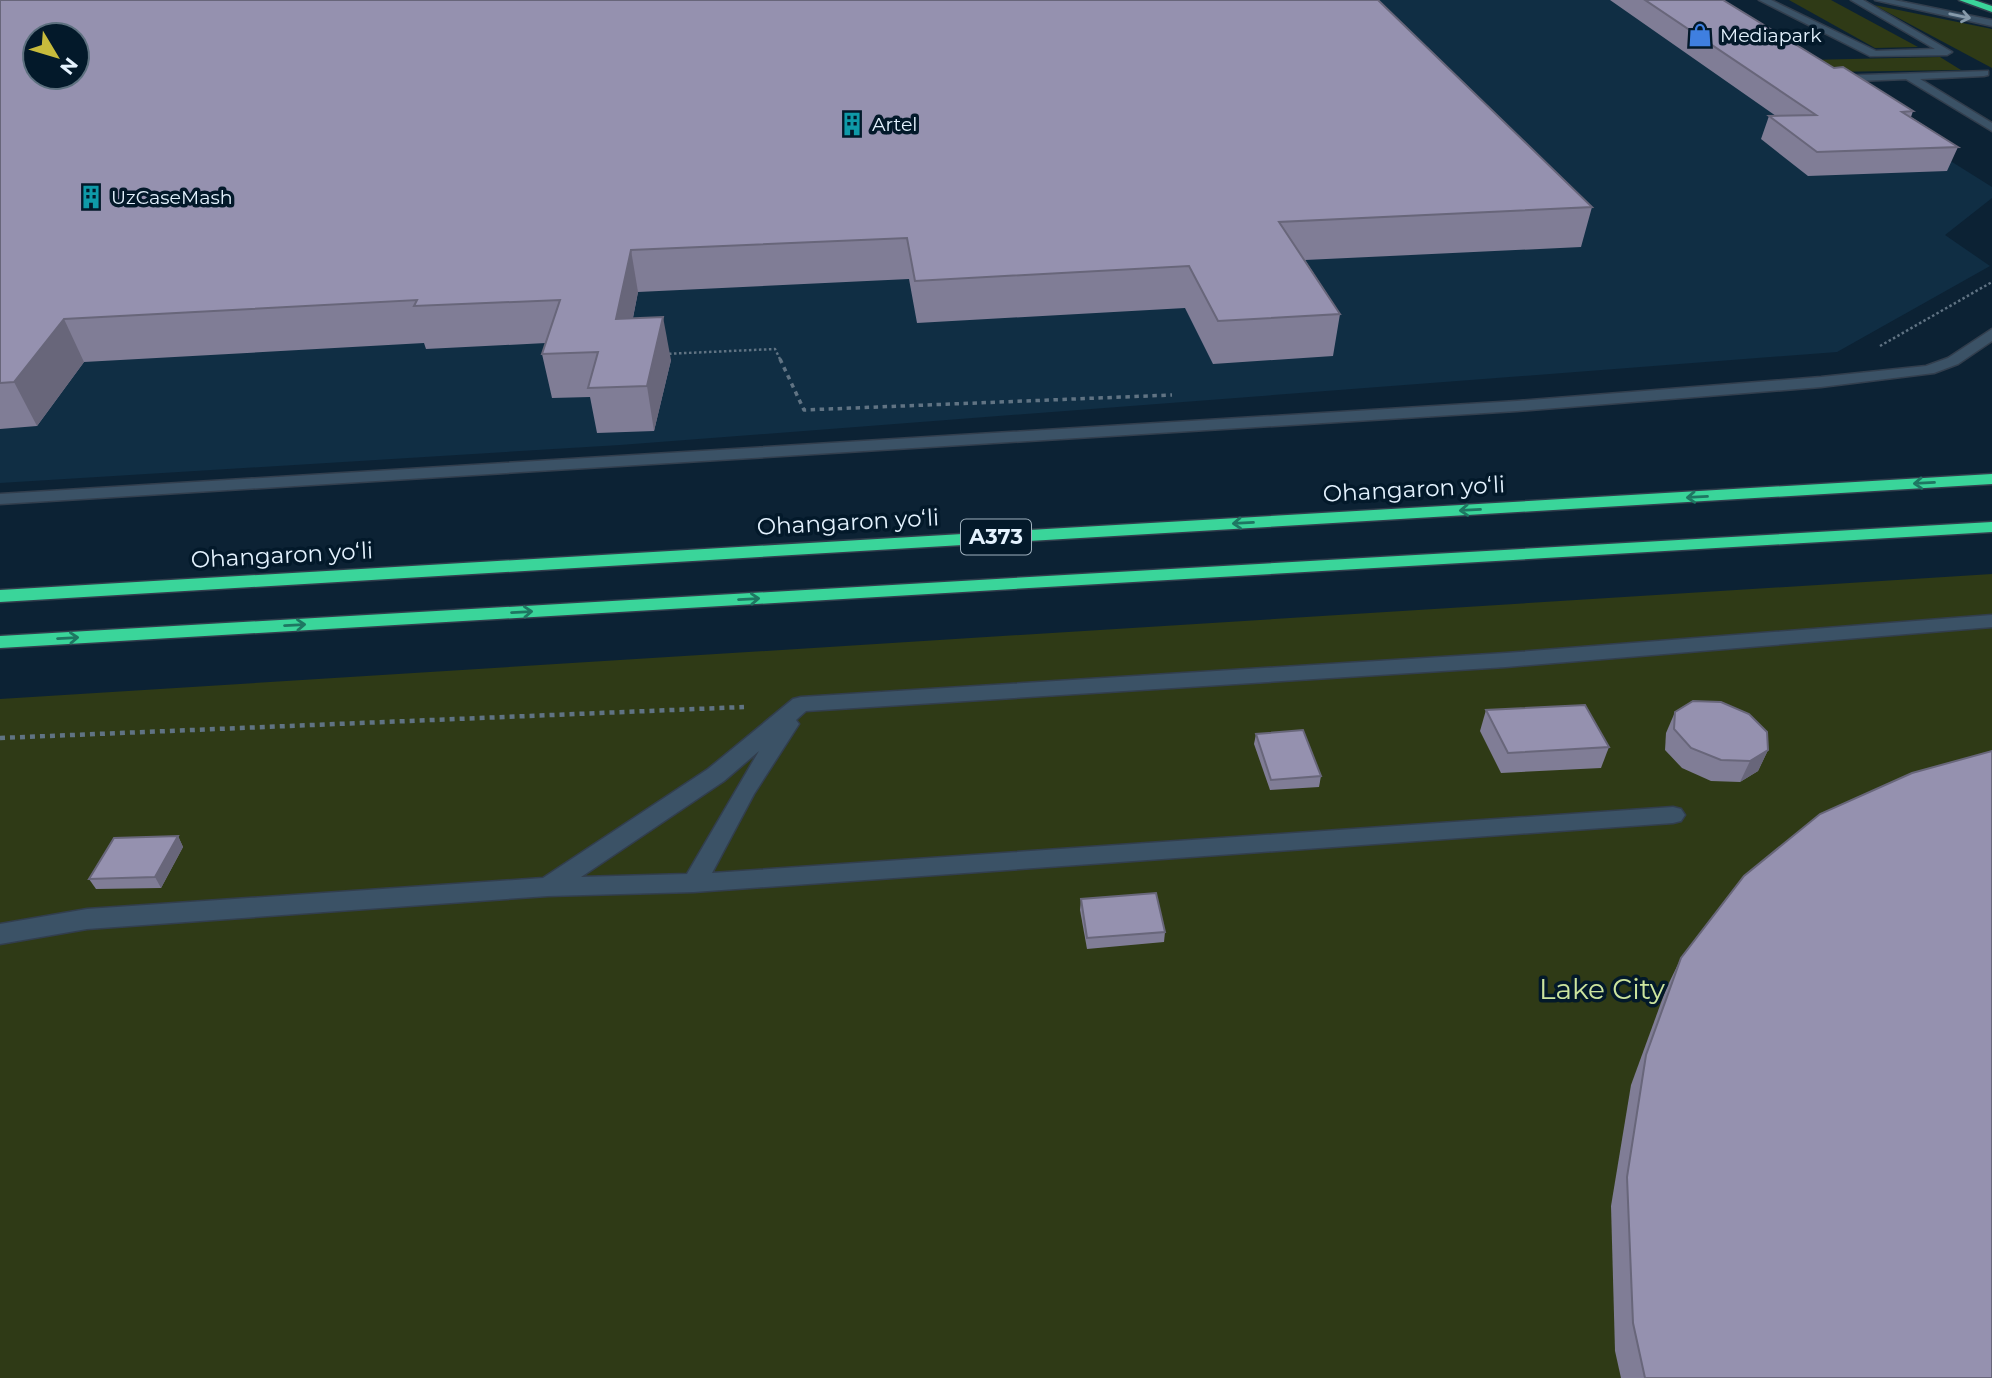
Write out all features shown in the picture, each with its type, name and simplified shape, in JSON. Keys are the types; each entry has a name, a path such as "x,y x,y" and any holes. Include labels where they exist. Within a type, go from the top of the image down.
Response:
{"highway":[{"path":"1964,0 1992,9"},
{"name":"Ohangaron yoʻli","path":"0,596 1992,479"},
{"name":"A373","path":"0,642 1992,527"}],"street":[{"path":"1764,0 1874,54 1956,57"},
{"path":"1856,0 1988,76"},
{"path":"1880,0 1992,23"},
{"path":"1825,79 1988,76"},
{"path":"1910,77 1992,128"},
{"path":"0,499 1517,405 1808,383 1928,370 1953,362 1992,334"},
{"path":"548,887 716,775 801,704 1506,660 1992,621"},
{"path":"694,883 744,790 801,704"},
{"path":"0,934 87,919 548,887 694,883 1673,816"}],"path":[{"path":"1871,351 1992,282"},
{"path":"653,355 775,349 804,410 1185,395"},
{"path":"0,738 801,704"}],"shaded area":[{"path":"0,0 1694,0 1992,187 1992,198 1945,235 1990,266 1837,352 620,445 0,483"}],"green space":[{"path":"1789,0 1831,0 1918,47 1875,48"},
{"path":"1874,5 1992,29 1992,68"},
{"path":"1940,57 1961,70 1826,72 1808,60"},
{"name":"Lake City","path":"1992,574 1992,1378 0,1378 0,699"}],"building":[{"name":"Artel","path":"0,0 1378,0 1592,207 1279,222 1340,314 1218,321 1189,266 915,281 907,238 631,250 616,319 663,317 647,386 588,388 598,352 542,354 560,300 414,306 417,300 64,319 14,382 0,383"},
{"path":"1645,0 1723,0 1834,68 1843,67 1913,111 1902,112 1958,147 1817,152 1769,116 1816,115"},
{"path":"1693,701 1721,702 1749,714 1767,732 1768,750 1750,761 1721,760 1691,748 1674,729 1675,712"},
{"path":"1585,705 1609,747 1508,753 1486,710"},
{"path":"1303,730 1321,776 1271,780 1256,734"},
{"path":"1992,751 1992,1378 1645,1378 1633,1323 1627,1177 1646,1055 1681,958 1744,876 1820,814 1912,773"},
{"path":"178,836 155,877 89,879 114,838"},
{"path":"1156,893 1165,932 1087,938 1081,899"}],"place":[{"name":"Mediapark","path":"1700,35"},
{"name":"Artel","path":"852,124"},
{"name":"UzCaseMash","path":"91,197"}]}
